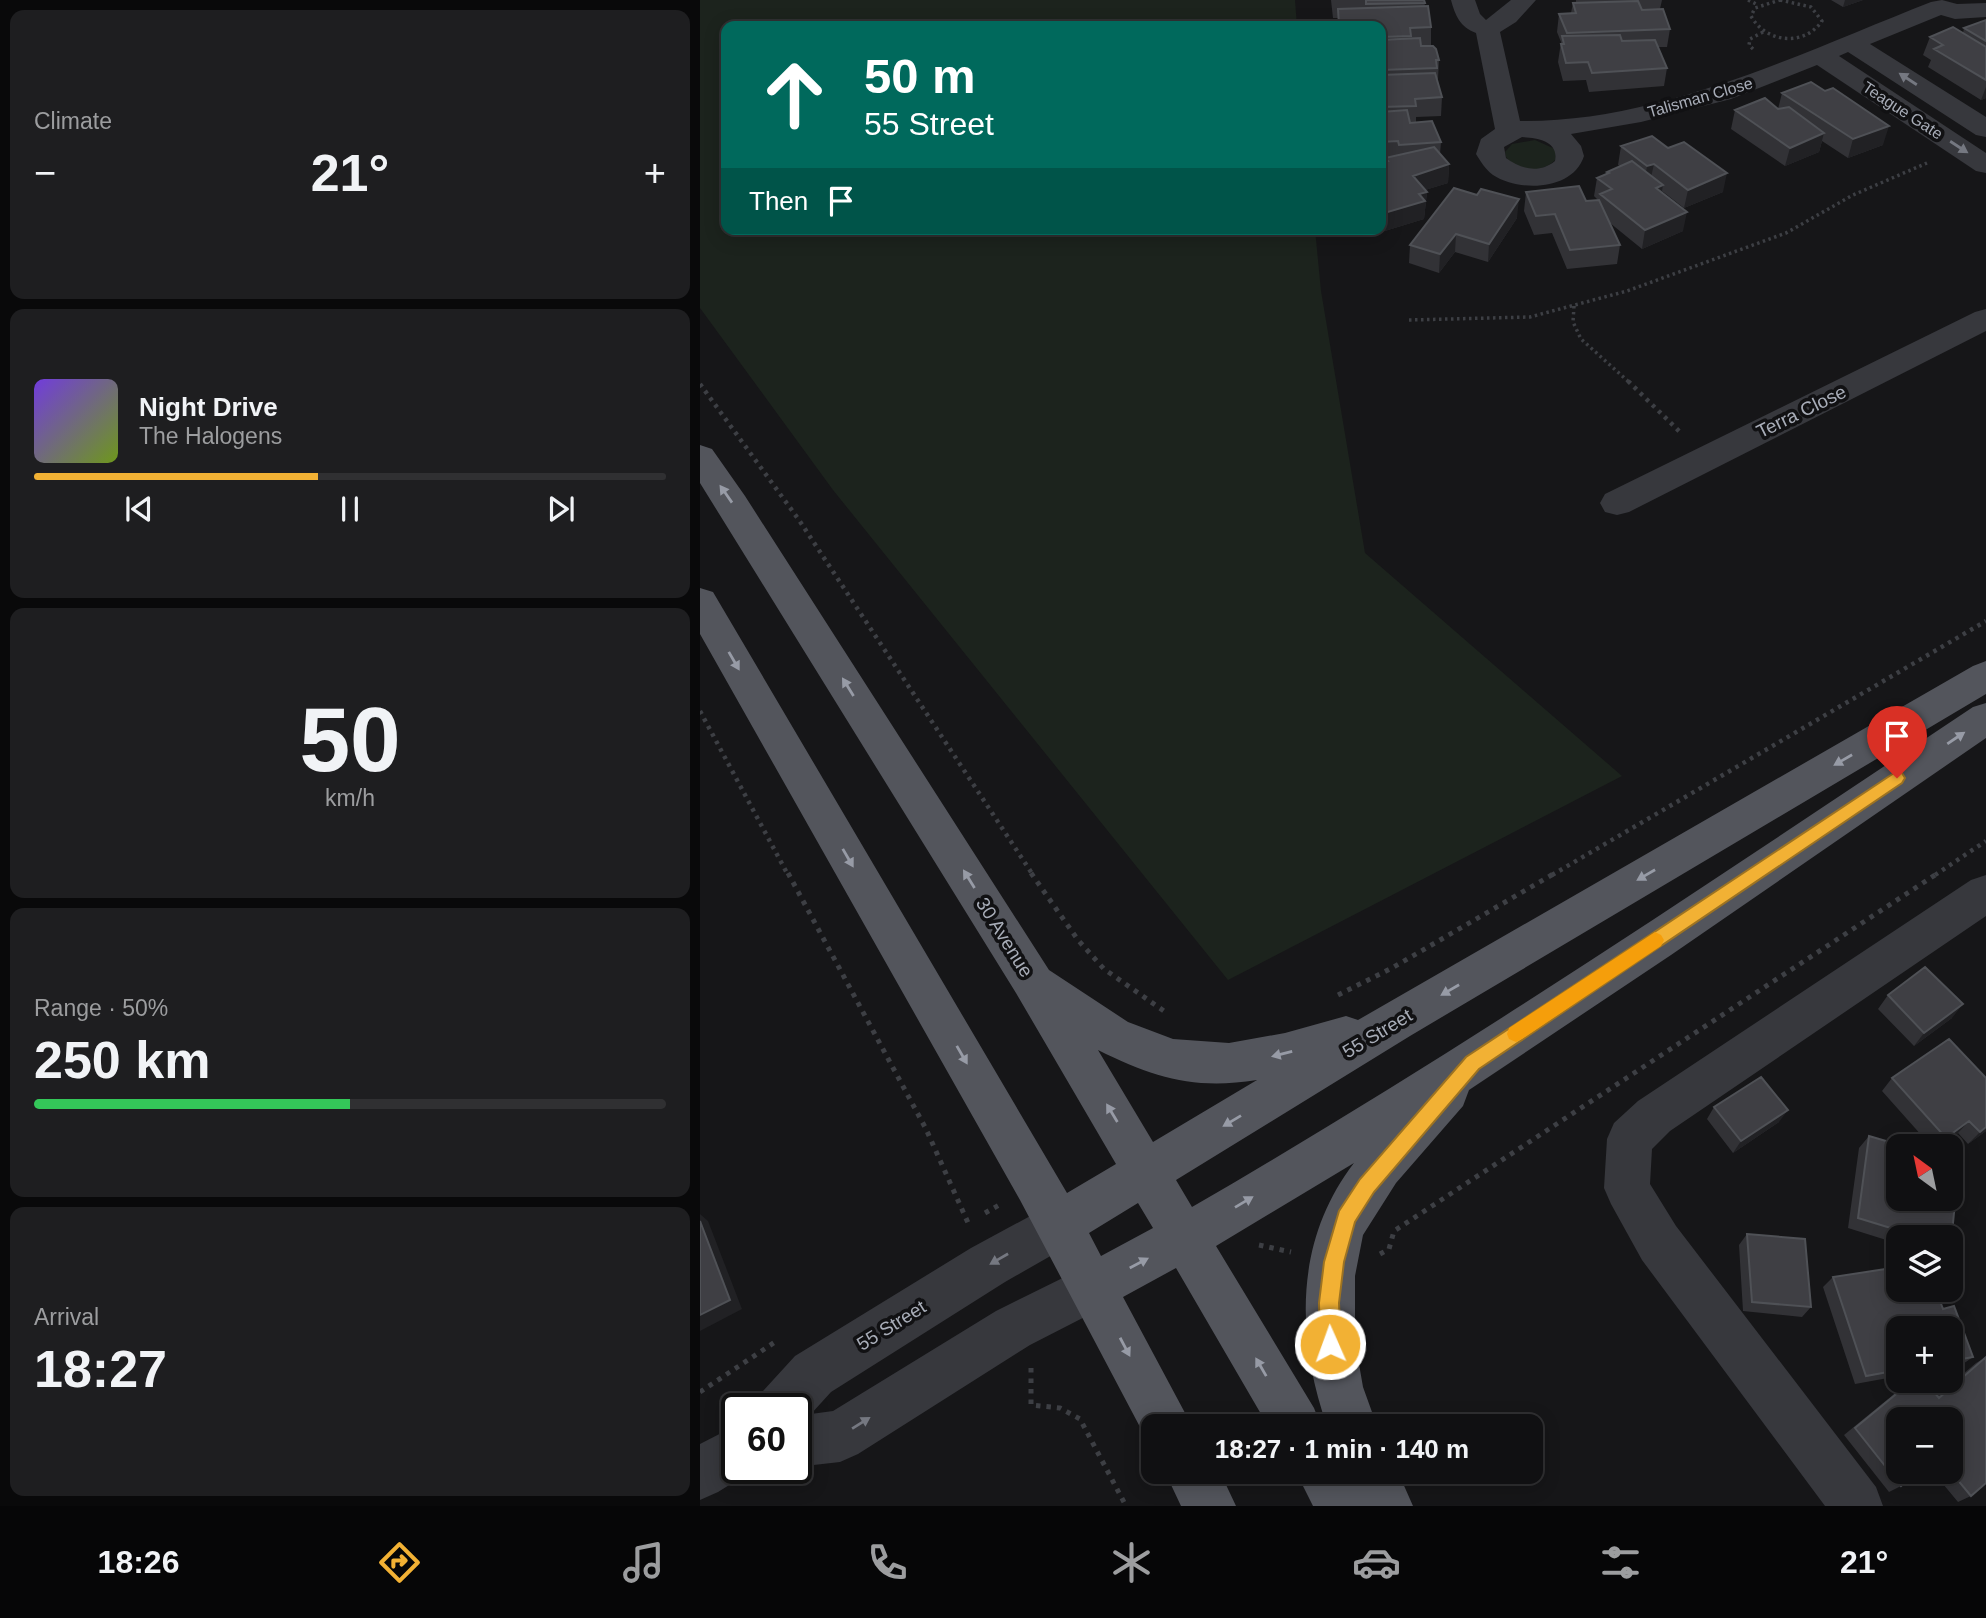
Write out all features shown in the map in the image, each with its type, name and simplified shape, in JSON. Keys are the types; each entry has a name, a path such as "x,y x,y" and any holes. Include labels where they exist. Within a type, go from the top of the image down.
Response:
{"main road":[{"name":"30 Avenue","path":"700,457 733,505 1031,979 1289,1414"},
{"path":"700,602 1058,1225 1160,1414"},
{"name":"55 Street","path":"1058,1225 1395,1022 1986,676"},
{"path":"1091,1288 1196,1255 1472,1063 1986,718"},
{"path":"1031,979 1112,1035 1158,1057 1189,1064 1223,1065 1252,1061 1395,1022"},
{"path":"1348,1414 1337,1383 1330,1344 1329,1303 1334,1262 1346,1218 1367,1185 1472,1063"},
{"path":"1198,1484 1210,1506"},
{"path":"1329,1484 1342,1506"},
{"path":"1377,1484 1387,1506"}],"street":[{"path":"1463,0 1470,21 1488,28 1511,16 1524,0"},
{"path":"1938,4 1955,12 1986,10"},
{"name":"Talisman Close","path":"1543,131 1686,104 1722,93 1852,43 1938,4"},
{"path":"1488,28 1509,132"},
{"name":"Teague Gate","path":"1852,43 1986,129"},
{"name":"Teague Gate","path":"1820,55 1986,165"},
{"path":"1543,131 1565,142 1570,149 1571,158 1559,172 1534,178 1506,173 1489,159 1488,151 1491,143 1509,132 1543,131"},
{"name":"Terra Close","path":"1616,503 1986,319"},
{"path":"1857,1506 1659,1243 1627,1188 1630,1139 1654,1116 1986,893"},
{"name":"55 Street","path":"796,1393 813,1374 988,1265 1058,1225"},
{"path":"812,1439 840,1436 1023,1349 1091,1288"},
{"path":"700,1474 721,1461"}],"path":[{"path":"1748,0 1759,5 1780,0 1802,4 1817,12 1822,21 1814,32 1801,38 1776,37 1757,26 1751,19 1751,12 1759,5"},
{"path":"1409,320 1530,317 1653,283 1786,233 1853,195 1937,159"},
{"path":"1574,306 1573,322 1581,339 1655,405 1706,458"},
{"path":"700,384 737,433 855,606 1078,940 1104,969 1194,1031 1189,1064"},
{"path":"1330,998 1392,968 1986,621"},
{"path":"700,711 926,1129 968,1223"},
{"path":"1196,1255 1256,1244 1334,1262 1361,1265 1389,1249 1394,1231 1986,841"},
{"path":"1023,1349 1044,1364"},
{"path":"1023,1349 1031,1405 1060,1408 1080,1419 1126,1506"}],"shaded area":[{"path":"700,0 1295,0 1297,21 721,21 721,235 1316,235 1321,291 1365,553 1622,776 1228,980 833,490 700,308"},
{"path":"1535,140 1555,149 1556,159 1551,164 1538,169 1524,168 1506,157 1505,152 1512,144"}],"building":[{"path":"1366,0 1424,0 1425,3 1366,4"},
{"path":"1638,1 1642,10 1663,9 1670,29 1567,33 1559,14 1576,13 1573,3"},
{"path":"1428,6 1431,27 1410,28 1411,36 1386,37 1386,21 1339,21 1338,9"},
{"path":"1986,20 1986,41 1964,28"},
{"path":"1953,27 1986,47 1986,80 1934,49 1943,45 1930,37"},
{"path":"1620,35 1622,41 1655,40 1667,68 1592,73 1588,62 1566,63 1561,44 1564,44 1562,36"},
{"path":"1420,38 1421,46 1433,46 1436,49 1439,60 1436,60 1437,68 1386,70 1386,40"},
{"path":"1435,73 1442,97 1415,99 1416,106 1386,107 1386,75"},
{"path":"1811,82 1825,91 1833,88 1889,126 1853,139 1782,93"},
{"path":"1765,98 1778,109 1789,107 1824,133 1790,148 1735,110"},
{"path":"1407,110 1410,123 1432,121 1441,142 1399,145 1398,141 1386,142 1386,112"},
{"path":"1652,136 1668,148 1684,142 1727,173 1688,190 1654,164 1647,166 1621,146"},
{"path":"1434,147 1449,164 1413,176 1427,192 1419,194 1425,201 1386,213 1386,158"},
{"path":"1632,161 1663,185 1656,188 1687,212 1645,230 1600,194 1612,189 1597,178"},
{"path":"1579,186 1586,201 1599,200 1620,245 1570,250 1555,214 1536,216 1526,192"},
{"path":"1454,188 1477,195 1481,189 1519,199 1489,244 1456,234 1440,254 1410,245"},
{"path":"1925,967 1963,1004 1924,1033 1888,995"},
{"path":"1949,1039 1986,1078 1986,1127 1980,1132 1969,1121 1951,1134 1942,1134 1892,1078"},
{"path":"1761,1077 1788,1110 1741,1141 1714,1107"},
{"path":"1869,1136 1886,1141 1886,1211 1954,1211 1953,1225 1886,1227 1858,1218"},
{"path":"700,1221 730,1300 700,1315"},
{"path":"1747,1234 1805,1239 1811,1307 1752,1302"},
{"path":"1886,1269 1886,1302 1940,1302 1943,1309 1954,1306 1958,1316 1886,1316 1886,1372 1866,1376 1833,1277"},
{"path":"1963,1330 1973,1357 1963,1359"},
{"path":"1986,1357 1986,1483 1971,1496 1961,1484 1963,1407 1886,1407 1886,1467 1855,1428 1897,1393 1935,1393 1939,1398 1945,1393 1963,1393 1963,1377"}],"slow traffic":[{"path":"1516,1034 1655,940"}],"route":[{"path":"1330,1344 1329,1303 1334,1262 1346,1218 1367,1185 1472,1063 1897,778"}]}
